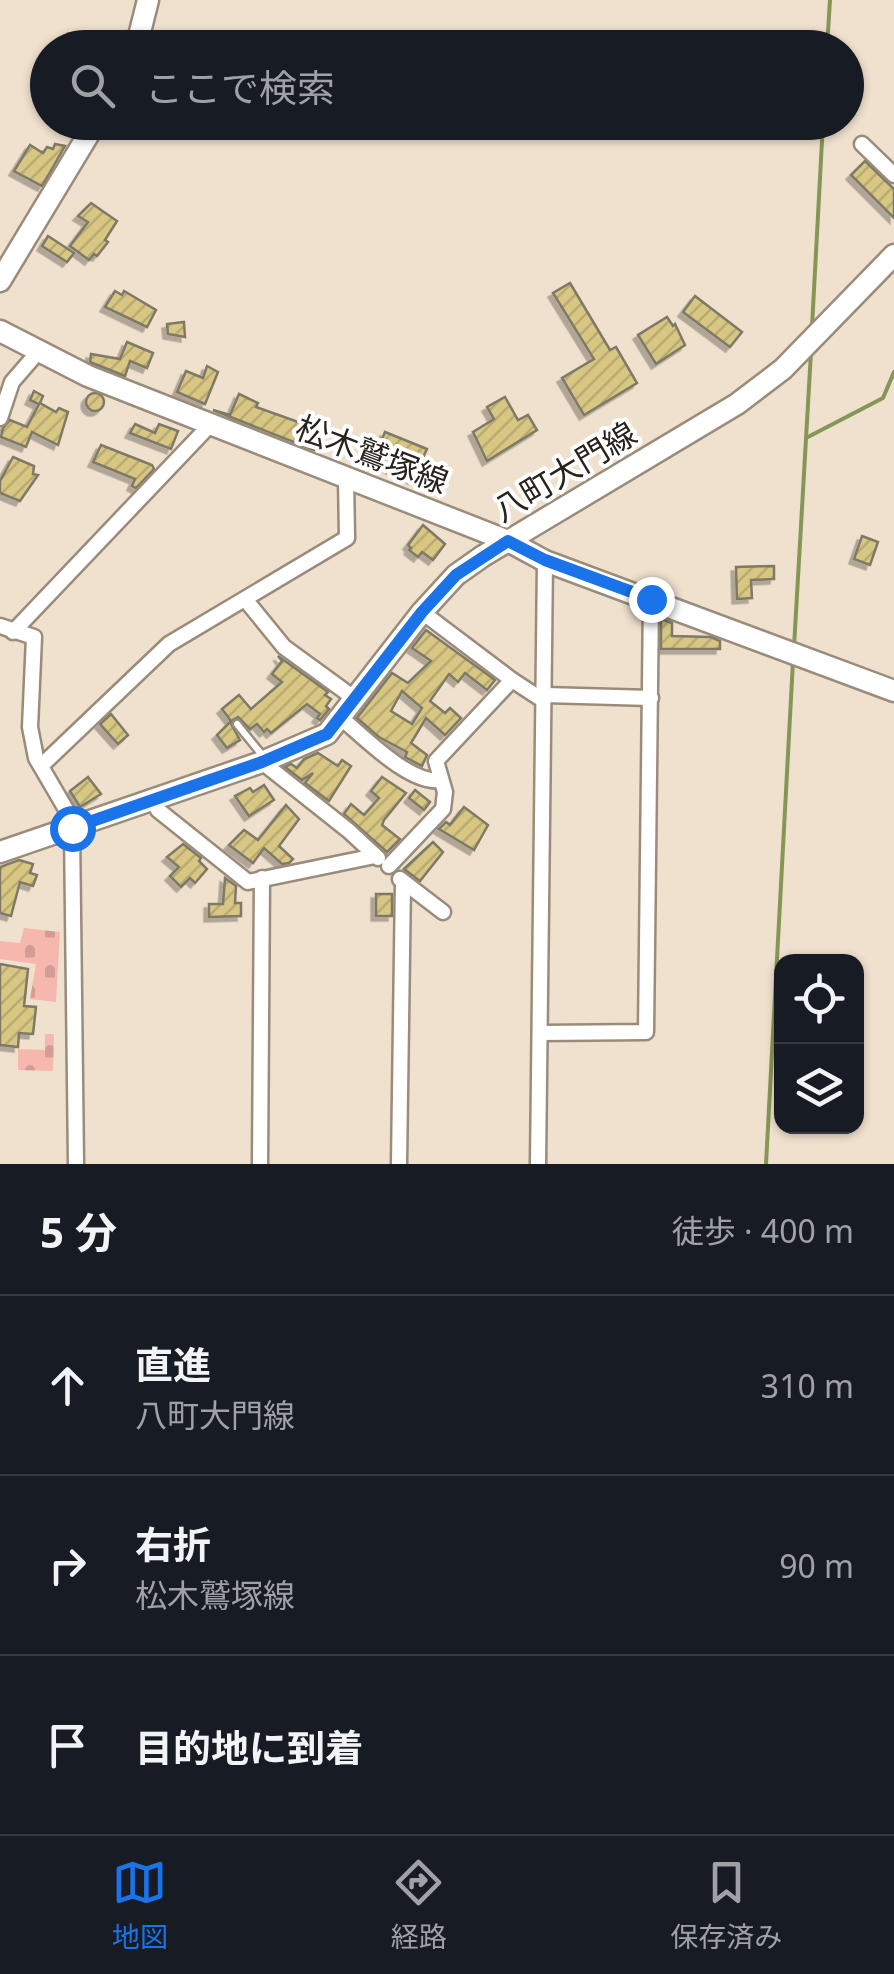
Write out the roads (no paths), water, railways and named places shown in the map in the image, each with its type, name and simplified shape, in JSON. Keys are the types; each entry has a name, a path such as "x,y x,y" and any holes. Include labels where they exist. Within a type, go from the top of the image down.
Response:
{"main road":[{"path":"140,30 148,0"},
{"path":"0,281 85,140"},
{"name":"八町大門線","path":"0,852 265,761 327,734 422,612 456,575 737,404 783,368 894,254"},
{"name":"松木鷲塚線","path":"0,331 38,352 210,425 508,541 545,560 894,691"}],"street":[{"path":"862,144 894,175"},
{"path":"0,418 12,382 38,352"},
{"path":"76,1164 71,818 41,766 30,728 34,637 7,629 210,425"},
{"path":"41,766 169,644 347,538 346,478"},
{"path":"538,1164 545,560"},
{"path":"245,598 284,647 354,698"},
{"path":"542,1032 646,1032 651,599"},
{"path":"422,612 538,697 651,698"},
{"path":"390,866 443,808 445,792 436,761 512,680"},
{"path":"340,717 396,764 430,782 441,780"},
{"path":"265,761 390,866 403,882 444,912"},
{"path":"152,798 158,810 248,882 375,856"},
{"path":"260,1164 262,878"},
{"path":"399,1164 403,882"}],"lane":[{"path":"237,724 265,761"}],"waterway":[{"path":"828,30 830,0"},
{"path":"812,327 822,140"},
{"path":"794,647 811,352"},
{"path":"806,438 883,398 894,372"},
{"path":"766,1164 793,661"}]}
